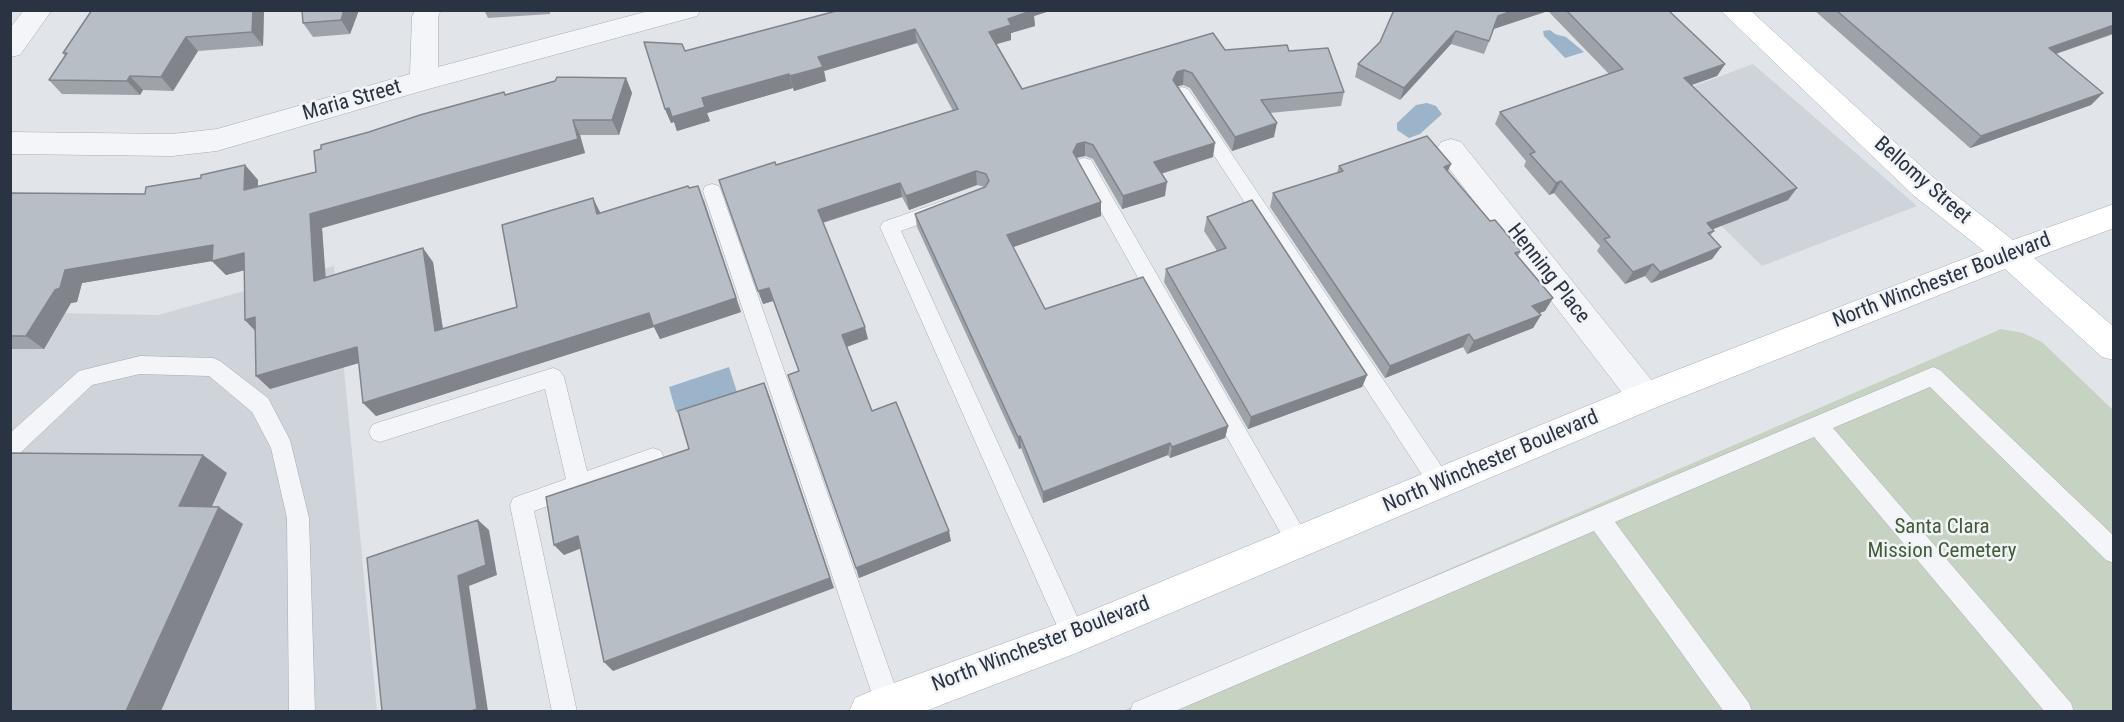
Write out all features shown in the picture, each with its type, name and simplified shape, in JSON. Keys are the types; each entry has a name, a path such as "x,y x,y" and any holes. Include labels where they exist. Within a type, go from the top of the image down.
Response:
{"main road":[{"name":"Bellomy Street","path":"1733,10 1924,187 2010,255 2114,347"},
{"name":"North Winchester Boulevard","path":"878,707 1074,636 1645,398 2114,215"}],"street":[{"path":"10,48 39,10"},
{"path":"424,80 425,17 428,10"},
{"name":"Maria Street","path":"10,143 172,145 217,140 424,80 688,10"},
{"name":"Henning Place","path":"1451,150 1645,398"}],"lane":[{"path":"1182,93 1440,483"},
{"path":"1084,165 1298,542"},
{"path":"712,191 878,707"},
{"path":"968,199 890,227 1074,636"},
{"path":"10,448 86,377 140,365 213,368 260,405 282,447 298,518 302,711"},
{"path":"1142,711 1933,376 2114,552"},
{"path":"380,432 553,377 579,484"},
{"path":"1817,425 2062,711"},
{"path":"565,711 521,505 653,458"},
{"path":"1598,518 1740,711"}],"shaded area":[{"path":"1753,64 1917,206 1762,266 1611,117"},
{"path":"334,266 377,711 11,712 11,312 158,315"}],"green space":[{"name":"Santa Clara Mission Cemetery","path":"2001,329 2023,333 2042,342 2113,410 2113,711 1120,712"}],"water":[{"path":"1550,30 1566,37 1584,52 1565,58 1544,36 1543,31"},
{"path":"1427,103 1436,106 1442,114 1420,134 1409,138 1397,130 1397,123 1416,105"},
{"path":"729,367 737,392 676,412 669,387"}],"building":[{"path":"92,10 253,10 252,32 186,37 161,77 130,76 127,81 49,80 67,53 63,53"},
{"path":"302,10 344,10 341,20 303,23"},
{"path":"840,10 1034,10 1008,19 1011,25 989,32 1022,89 1213,33 1225,50 1287,45 1289,51 1328,48 1344,92 1261,100 1277,123 1235,137 1192,73 1184,70 1177,72 1173,80 1215,143 1154,162 1167,182 1123,196 1093,145 1085,142 1077,144 1073,152 1101,202 1007,235 1045,309 1143,277 1228,426 1172,447 1170,443 1043,492 1020,436 1018,437 915,214 985,187 989,181 986,174 976,171 906,196 900,183 818,210 865,327 842,335 872,411 896,402 949,531 856,568 788,375 799,371 769,288 758,291 719,180 775,162 776,165 958,109 915,29 818,57 823,67 702,98 705,107 672,117 669,108 665,109 644,42 682,44 685,51"},
{"path":"1394,10 1515,10 1498,16 1489,41 1456,31 1404,88 1358,64 1380,42"},
{"path":"1566,10 1668,10 1725,64 1684,78 1797,188 1707,223 1714,231 1708,233 1721,247 1660,272 1653,264 1633,272 1604,239 1610,237 1561,181 1556,183 1530,154 1535,152 1500,112 1623,69"},
{"path":"1836,10 2114,10 2114,25 2049,48 2103,93 1981,136"},
{"path":"557,77 626,78 612,120 573,120 578,139 310,214 314,281 423,248 435,331 517,307 502,225 593,198 597,214 688,186 689,188 698,186 736,298 653,326 649,313 363,403 357,347 256,376 255,317 245,320 244,253 212,261 213,245 65,270 60,288 55,290 26,336 10,336 10,193 145,194 146,187 201,178 201,175 245,165 244,190 316,172 314,151 321,149 321,145 504,92 505,95 555,81"},
{"path":"1427,136 1451,164 1444,167 1490,221 1495,220 1521,251 1515,253 1553,298 1532,306 1541,315 1474,341 1469,334 1390,366 1273,193 1343,171 1339,166"},
{"path":"1252,200 1367,375 1251,417 1166,269 1226,248 1207,217"},
{"path":"764,383 830,578 604,662 578,536 554,545 546,497 689,449 678,411"},
{"path":"10,453 203,455 179,506 219,507 126,711 10,711"},
{"path":"478,520 486,565 458,576 477,709 471,711 382,711 367,558"}]}
